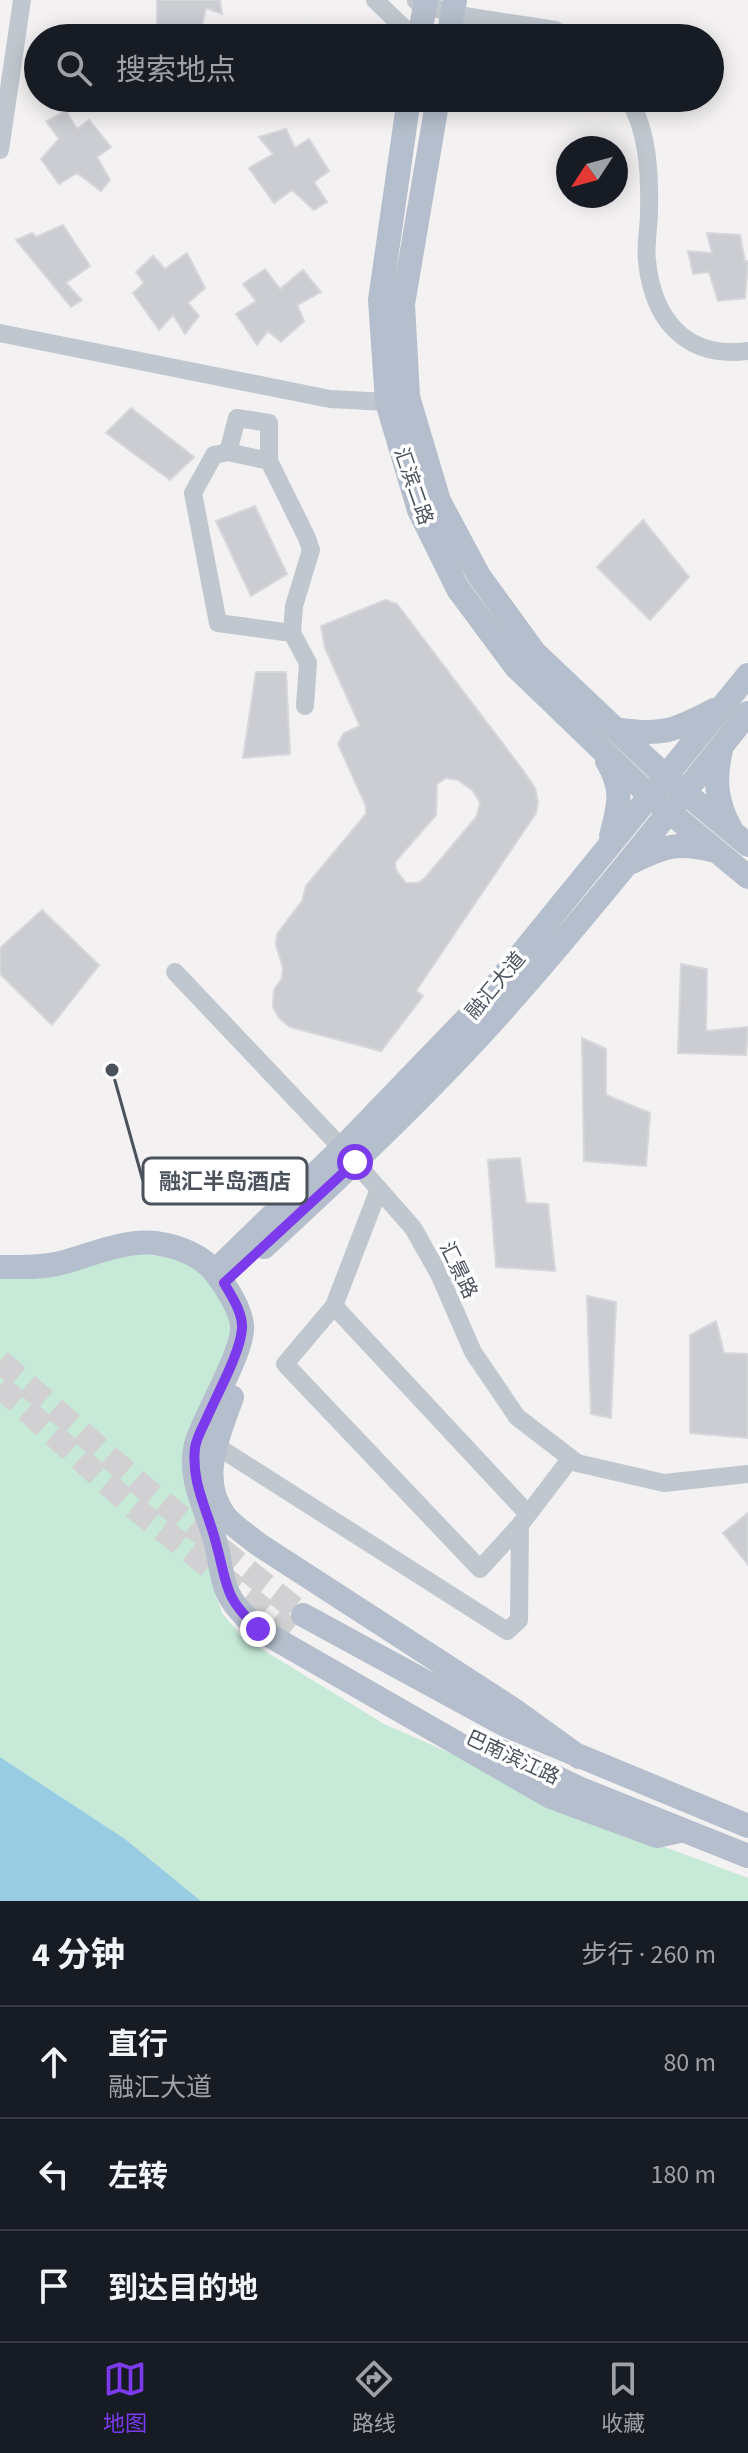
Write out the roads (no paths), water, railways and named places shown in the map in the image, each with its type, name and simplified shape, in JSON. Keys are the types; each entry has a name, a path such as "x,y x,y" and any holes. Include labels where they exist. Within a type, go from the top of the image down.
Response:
{"main road":[{"path":"420,24 422,2"},
{"name":"汇滨二路","path":"407,112 380,300 387,402 419,510 458,589 516,667 602,752 657,785"},
{"name":"汇滨二路","path":"436,112 403,304 408,397 439,501 479,576 535,653 615,729 657,785"},
{"name":"融汇大道","path":"222,1275 496,1018 615,858 657,785 748,675"},
{"path":"615,729 648,734 670,730 723,705"},
{"name":"融汇大道","path":"615,858 677,802 748,713"},
{"path":"722,746 716,771 716,792 733,844 748,877"},
{"path":"602,752 617,779 620,800 615,858 670,845 733,844"},
{"path":"657,785 733,844"},
{"path":"0,1257 25,1259 57,1255 130,1237 153,1236 178,1240 199,1249 222,1275 251,1323 246,1354 215,1445 211,1477 215,1498 225,1517 258,1544 514,1710 579,1757"},
{"path":"0,1267 57,1264 128,1244 154,1243 177,1247 195,1255 222,1275 243,1327 195,1446 195,1475 200,1501 215,1539 226,1589 239,1611 258,1629 551,1797 657,1836 684,1830"},
{"name":"巴南滨江路","path":"748,1826 505,1725 297,1623 434,1721 583,1790 748,1856"}],"street":[{"path":"0,150 22,0"},
{"path":"375,0 400,24"},
{"path":"422,2 452,17 507,24"},
{"path":"637,112 647,162 649,211 646,259 652,291 681,337 706,351 748,351"},
{"path":"0,333 330,399 387,402"},
{"path":"250,420 256,384"},
{"path":"228,452 237,418 269,423 269,461 311,550 294,606 292,633 308,663 305,706"},
{"path":"269,461 228,452 214,455 193,493 218,623 292,633"},
{"name":"汇景路","path":"175,972 349,1155 413,1228 439,1274 473,1352 517,1417 577,1463 664,1483 748,1474"},
{"path":"379,1189 334,1306 285,1364 480,1569 571,1458"},
{"path":"215,1445 507,1631 519,1620 524,1519 334,1306"}],"water":[{"path":"0,1757 125,1839 201,1901 0,1901"}],"tunnel":[{"path":"0,1361 141,1485 303,1615"},
{"path":"0,1386 131,1505 291,1631"}],"place":[{"name":"融汇半岛酒店","path":"112,1070"}]}
